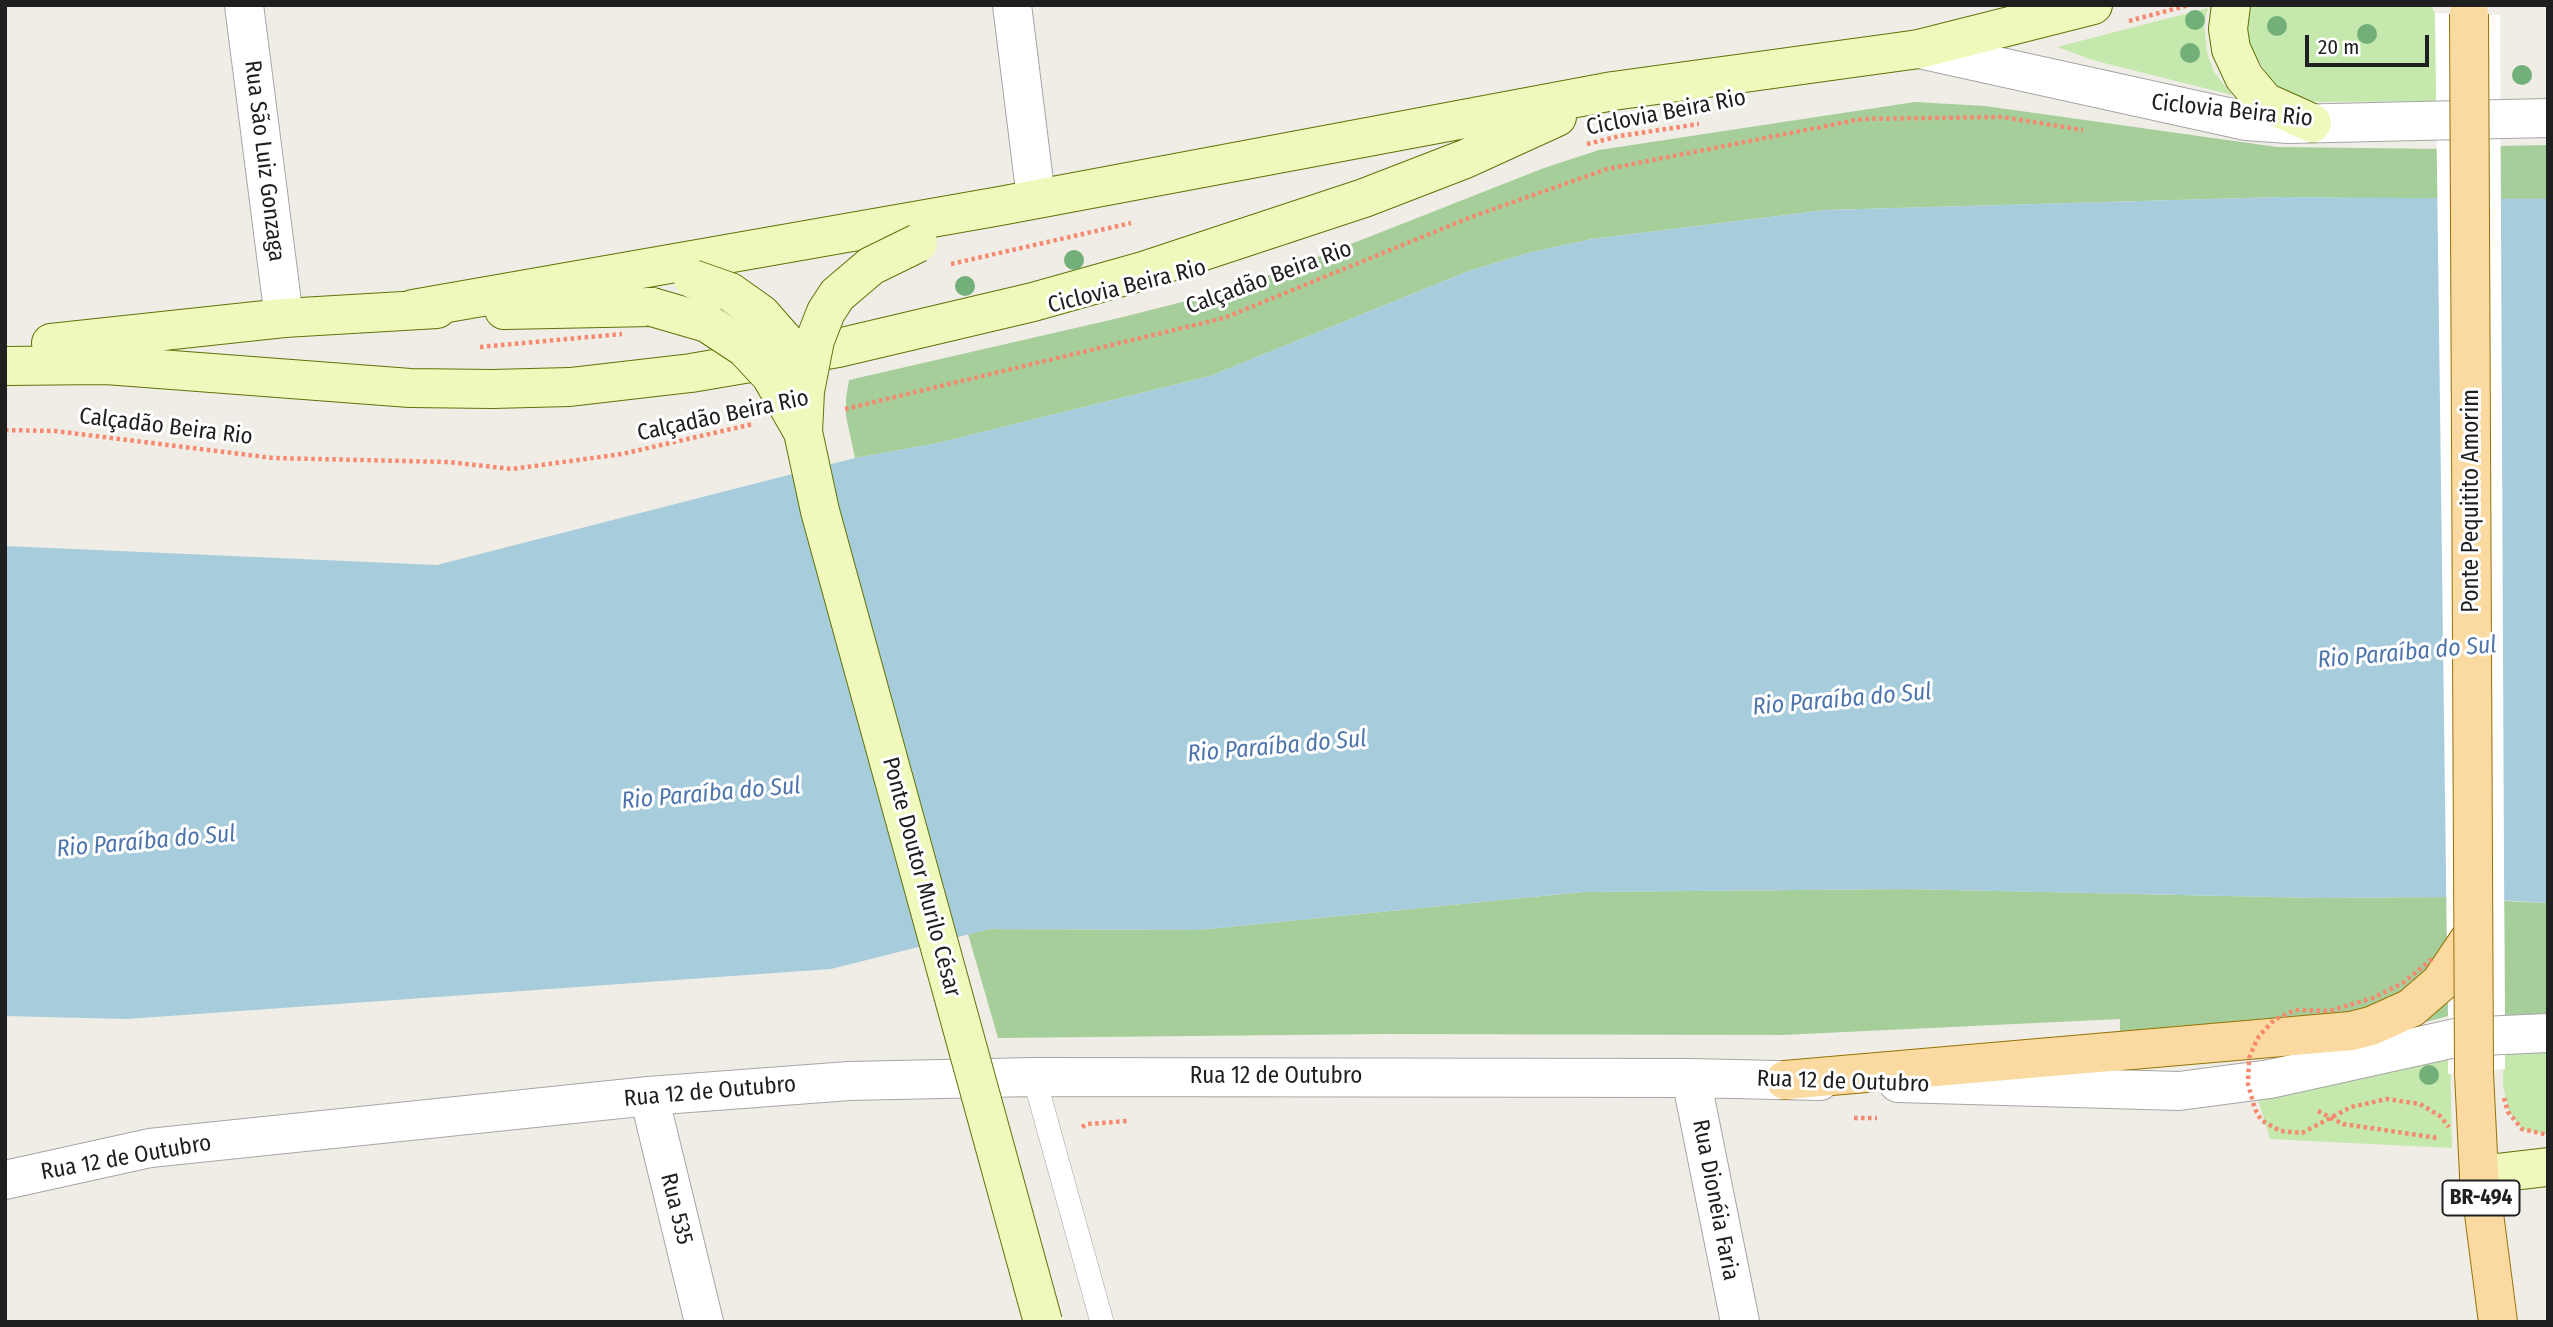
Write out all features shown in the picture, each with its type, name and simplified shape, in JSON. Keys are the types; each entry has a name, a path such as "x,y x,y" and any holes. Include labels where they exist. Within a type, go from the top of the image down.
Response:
{"main road":[{"path":"413,309 999,206 1613,91 1919,48 2093,5"},
{"path":"2231,5 2228,29 2231,50 2244,77 2265,102 2312,123"},
{"name":"Ponte Pequitito Amorim","path":"2469,10 2474,1073 2479,1175"},
{"path":"5,366 106,365 410,388 492,389 570,387 691,373 838,348 1033,302 1143,271 1281,227 1465,159 1613,91"},
{"path":"803,432 807,376 820,326 837,295 870,266 932,254 999,206"},
{"path":"630,270 693,278 730,292 761,314 790,347 807,376"},
{"path":"5,348 284,317 413,309 560,311 652,307 694,317 745,348 771,376 803,432"},
{"name":"Ponte Doutor Murilo César","path":"803,432 820,511 1043,1322"},
{"path":"1785,1080 2351,1031 2371,1026 2411,1008 2428,995 2452,969 2473,934"},
{"path":"2479,1175 2548,1167"},
{"name":"BR-494","path":"2479,1175 2498,1322"}],"street":[{"name":"Rua São Luiz Gonzaga","path":"244,5 284,317"},
{"path":"1012,5 1036,198"},
{"path":"1919,48 2246,121 2312,123 2548,118"},
{"name":"Rua 12 de Outubro","path":"5,1180 150,1148 649,1096 849,1081 1034,1077 1691,1078 2179,1091 2270,1079 2460,1037 2548,1033"},
{"name":"Rua Dionéia Faria","path":"1691,1078 1740,1322"},
{"name":"Rua 535","path":"649,1096 704,1322"}],"lane":[{"path":"1034,1077 1102,1322"}],"path":[{"name":"Calçadão Beira Rio","path":"844,409 1224,318 1471,218 1607,169 1862,119 2002,117 2092,131"},
{"name":"Ciclovia Beira Rio","path":"1583,146 1620,136 1710,122"},
{"path":"932,254 1131,223"},
{"path":"480,347 625,334"},
{"name":"Calçadão Beira Rio","path":"5,430 55,430 273,458 448,462 512,469 622,454 758,422"},
{"path":"2435,955 2418,973 2373,998 2329,1011 2295,1010 2274,1020 2253,1046 2249,1058 2248,1084 2261,1120 2280,1131 2302,1133 2351,1107 2387,1099 2420,1104 2440,1116 2449,1127"},
{"path":"2314,1109 2343,1124 2449,1140"},
{"path":"1078,1129 1087,1124 1139,1121"}],"green space":[{"path":"2248,5 2431,5 2440,26 2442,101 2321,102 2305,100 2279,89 2269,78 2251,47 2246,31"},
{"path":"2208,8 2204,23 2207,52 2214,72 2232,95 2096,61 2057,47"},
{"path":"1915,102 1985,106 2277,147 2446,149 2445,199 2281,197 1826,210 1592,239 1528,253 1469,271 1210,376 938,443 855,458 846,416 849,380 1210,295 1290,268 1544,168 1599,150"},
{"path":"2548,145 2548,199 2496,200 2496,146"},
{"path":"1906,889 2319,898 2447,897 2448,1016 2396,1030 2120,1064 2120,1019 1782,1035 1385,1034 998,1038 968,934 990,929 1198,930 1583,892"},
{"path":"2504,901 2548,903 2548,1014 2505,1015"},
{"path":"2548,1050 2548,1134 2544,1134 2522,1129 2509,1112 2503,1085 2504,1052"},
{"path":"2450,1055 2452,1148 2270,1139 2257,1096"}],"water":[{"name":"Rio Paraíba do Sul","path":"2281,197 2548,199 2548,903 2447,897 2319,898 1906,889 1583,892 1198,930 990,929 831,969 127,1019 5,1016 5,546 437,565 855,458 938,443 1210,376 1469,271 1528,253 1592,239 1826,210"}],"pier":[{"path":"2435,13 2500,15 2505,1069 2448,1074 2448,999 2433,1011 2339,1020 2391,1003 2447,955"}]}
